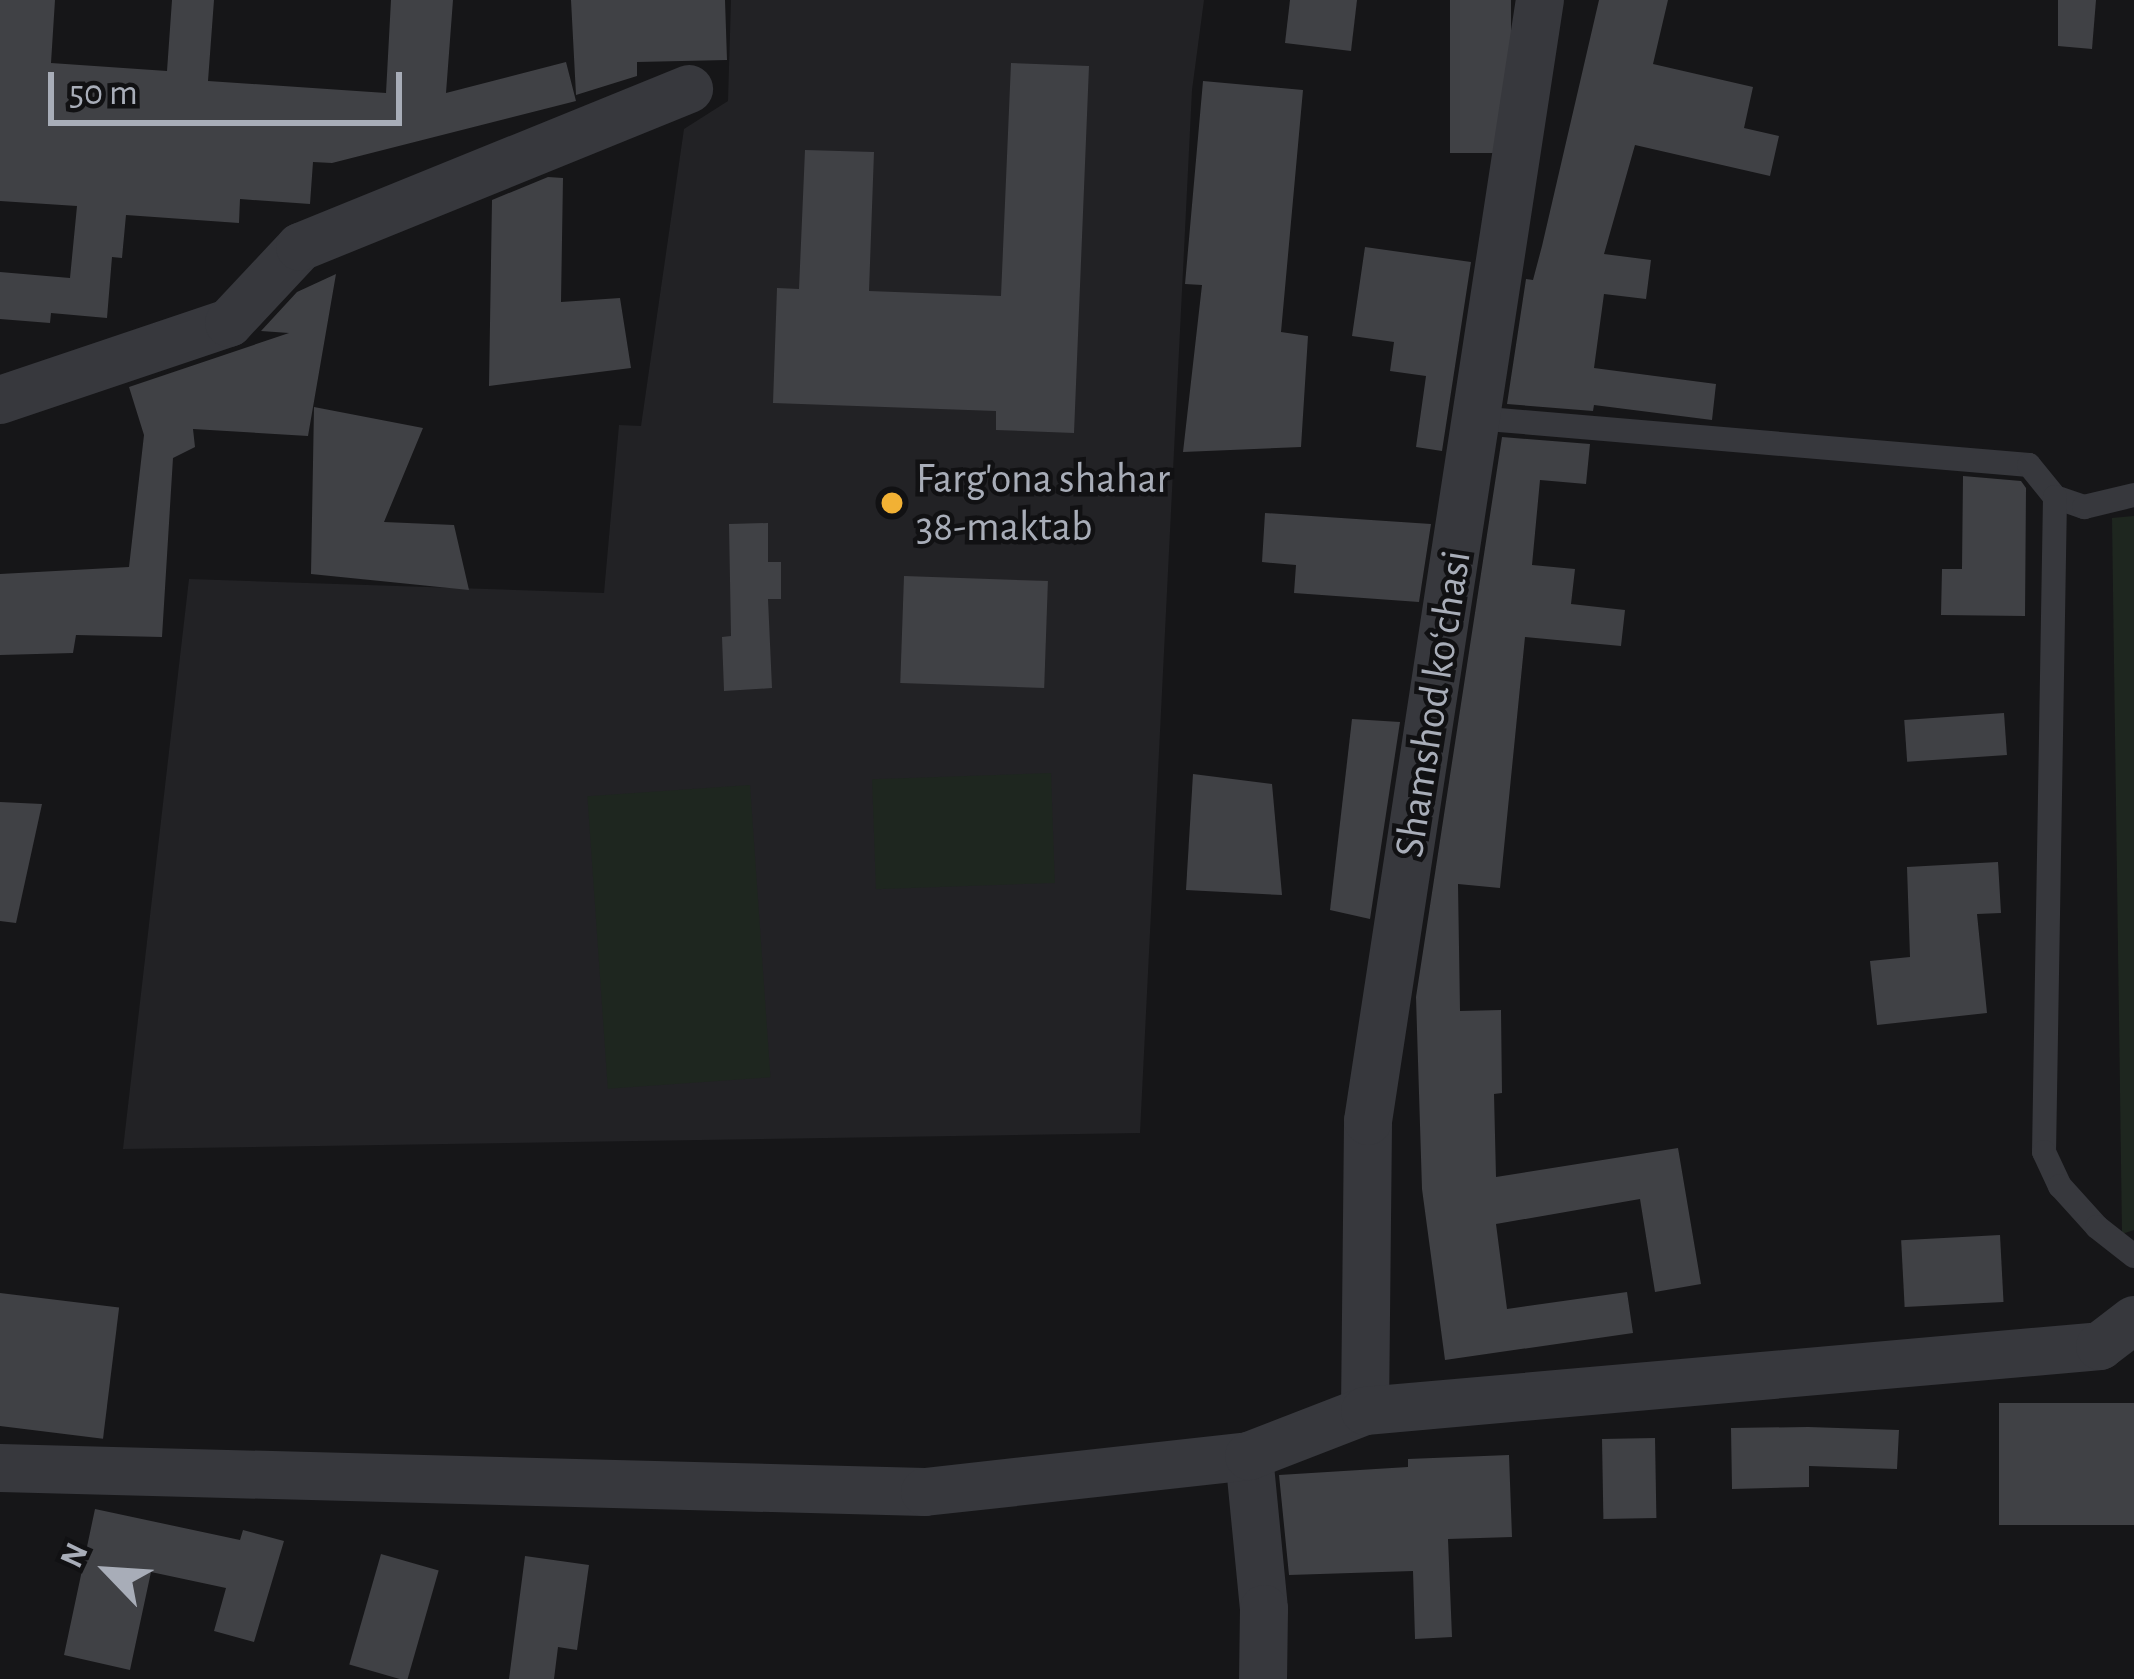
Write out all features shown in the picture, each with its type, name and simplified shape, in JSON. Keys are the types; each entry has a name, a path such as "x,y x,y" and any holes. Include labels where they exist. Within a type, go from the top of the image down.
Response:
{"street":[{"name":"Shamshod koʻchasi","path":"1365,1411 1368,1121 1540,0"},
{"path":"0,400 229,323 300,248 689,89"},
{"path":"0,1468 925,1492 1249,1456 1365,1411 2100,1346 2134,1319"},
{"path":"1249,1456 1264,1609 1263,1679"}],"lane":[{"path":"1475,418 2029,465 2055,497 2084,507 2134,495"},
{"path":"2055,497 2044,1152 2060,1186 2134,1256"}],"shaded area":[{"name":"Farg'ona shahar 38-maktab","path":"731,0 1204,0 1192,90 1140,1133 123,1149 189,579 604,593 619,425 641,426 684,129 728,101"},
{"path":"2134,516 2134,1230 2122,1234 2112,518"},
{"path":"1051,773 1055,883 876,889 872,779"},
{"path":"750,785 770,1077 608,1089 587,796"}],"building":[{"path":"0,0 55,0 51,63 167,71 172,0 214,0 208,81 386,93 391,0 453,0 446,93 566,62 576,101 332,163 313,162 310,204 240,199 239,223 126,215 122,258 112,257 107,318 51,313 50,323 0,319 0,272 70,278 77,206 0,201"},
{"path":"571,0 725,0 727,60 637,62 637,76 576,95"},
{"path":"1290,0 1357,0 1351,51 1285,43"},
{"path":"1450,0 1511,0 1511,153 1450,153"},
{"path":"1599,0 1668,0 1653,64 1753,87 1744,128 1779,136 1770,176 1635,145 1604,254 1651,260 1646,299 1604,294 1594,368 1716,384 1712,420 1594,405 1593,411 1507,404 1526,279 1533,280 1542,246"},
{"path":"2058,0 2096,0 2092,49 2058,46"},
{"path":"1011,63 1089,66 1074,433 996,430 996,411 773,403 777,288 799,289 805,150 874,152 869,291 1001,296"},
{"path":"1203,81 1303,90 1281,332 1308,336 1301,447 1183,452 1202,285 1185,284"},
{"path":"548,177 563,178 561,302 620,298 631,368 489,386 492,200"},
{"path":"1365,247 1471,262 1442,451 1416,447 1426,376 1390,371 1394,342 1352,336"},
{"path":"336,274 308,436 193,429 195,447 173,458 162,637 76,635 73,653 0,655 0,574 129,567 144,435 129,387 289,333 261,331 297,292"},
{"path":"314,407 423,428 384,522 454,525 469,590 311,574"},
{"path":"1502,437 1590,444 1586,484 1540,480 1532,565 1575,569 1571,604 1625,610 1621,646 1525,637 1500,888 1458,884 1460,1011 1501,1010 1502,1093 1494,1094 1496,1177 1678,1148 1701,1284 1655,1292 1640,1199 1496,1224 1507,1309 1627,1292 1633,1333 1445,1360 1422,1189 1416,997"},
{"path":"1963,476 2021,481 2026,488 2025,616 1941,615 1942,569 1962,569"},
{"path":"1265,513 1431,524 1419,602 1294,593 1296,565 1262,562"},
{"path":"768,523 768,562 781,562 781,599 768,599 772,688 724,691 722,637 731,636 729,524"},
{"path":"904,576 1048,581 1044,688 900,683"},
{"path":"2004,713 2007,755 1907,762 1904,720"},
{"path":"1352,719 1400,722 1370,919 1330,910"},
{"path":"1193,774 1272,784 1282,895 1186,890"},
{"path":"0,802 42,804 16,923 0,921"},
{"path":"1998,862 2001,913 1977,914 1987,1013 1877,1025 1870,961 1910,957 1907,867"},
{"path":"2000,1235 2004,1302 1905,1307 1901,1240"},
{"path":"0,1293 119,1308 103,1439 0,1426"},
{"path":"1999,1403 2134,1403 2134,1525 1999,1525"},
{"path":"1731,1428 1899,1430 1897,1469 1809,1466 1809,1487 1732,1489"},
{"path":"1655,1438 1656,1518 1603,1519 1602,1439"},
{"path":"1509,1455 1512,1537 1448,1539 1452,1637 1415,1639 1413,1571 1289,1575 1279,1475 1408,1467 1408,1459"},
{"path":"95,1509 240,1540 243,1530 284,1541 254,1642 214,1631 226,1588 151,1572 130,1670 64,1655"},
{"path":"381,1554 439,1571 408,1679 349,1665"},
{"path":"525,1556 589,1565 577,1650 558,1647 554,1679 509,1679"}],"place":[{"name":"Farg'ona shahar 38-maktab","path":"892,503"}]}
